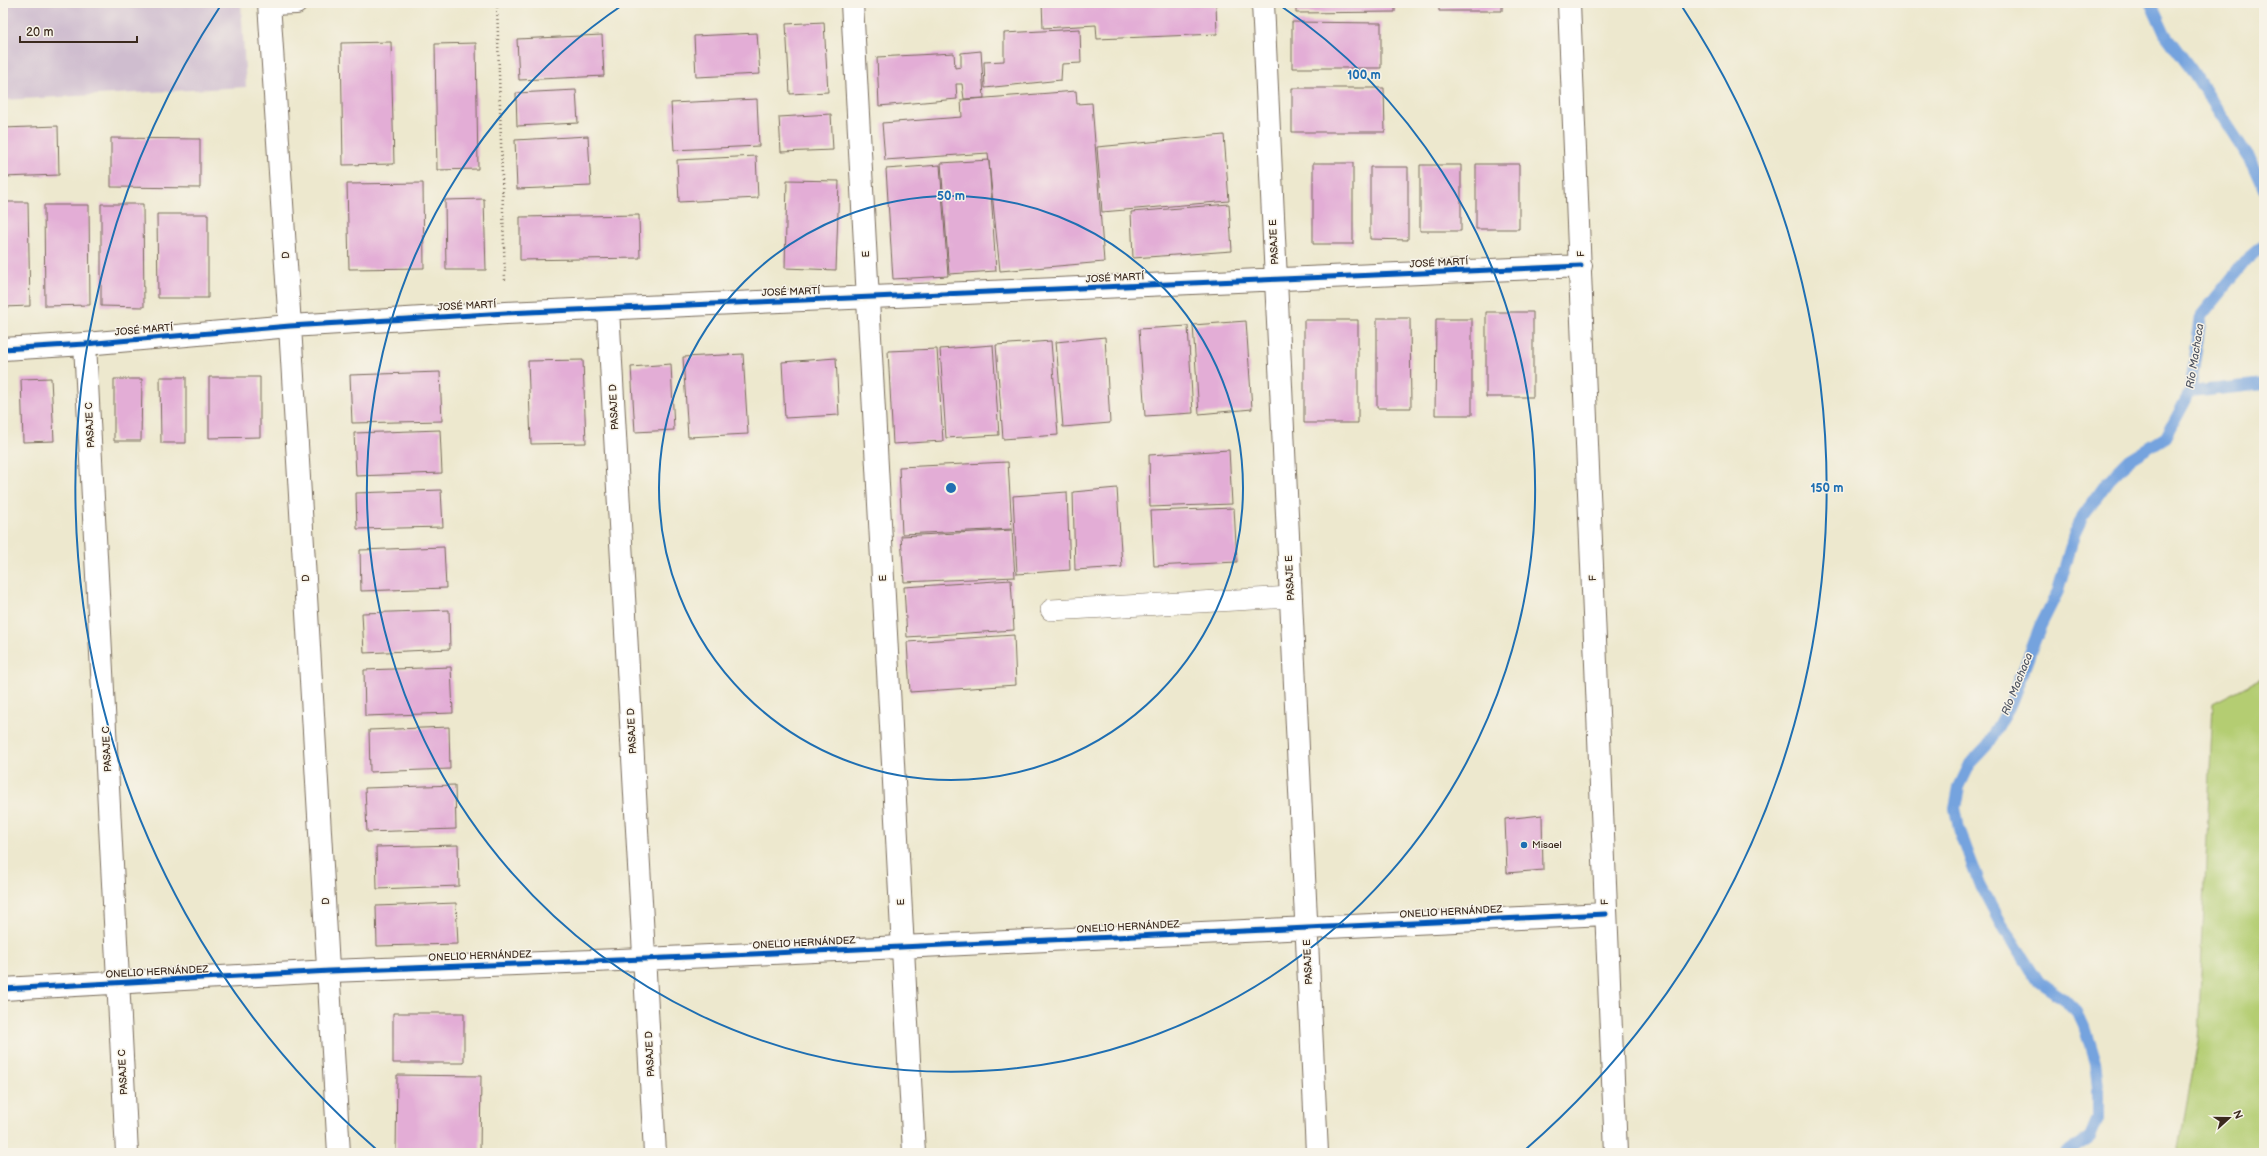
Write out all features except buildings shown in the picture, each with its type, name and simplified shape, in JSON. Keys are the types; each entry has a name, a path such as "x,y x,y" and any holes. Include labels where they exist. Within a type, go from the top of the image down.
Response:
{"street":[{"path":"269,4 296,3"},
{"name":"E","path":"852,3 914,1153"},
{"name":"PASAJE E","path":"1263,3 1317,1153"},
{"name":"F","path":"1569,3 1581,266 1616,1153"},
{"name":"D","path":"269,4 330,971 339,1153"},
{"name":"JOSÉ MARTÍ","path":"3,349 85,344 290,326 506,313 1581,266"},
{"name":"PASAJE D","path":"608,309 655,1153"},
{"name":"PASAJE C","path":"85,344 127,1153"},
{"name":"ONELIO HERNÁNDEZ","path":"3,989 330,971 644,959 1606,914"}],"lane":[{"path":"1051,610 1291,597"}],"path":[{"path":"497,3 506,313"}],"shaded area":[{"path":"3,3 241,3 246,87 3,100"}],"green space":[{"path":"2264,677 2264,1153 2178,1153 2198,1041 2213,703"}],"waterway":[{"path":"2151,3 2165,34 2191,69 2251,161 2264,190"},
{"name":"Río Machaca","path":"2066,1153 2090,1137 2098,1118 2098,1087 2095,1062 2084,1026 2077,1011 2066,1000 2039,982 2001,925 1980,885 1959,829 1955,808 1959,787 1970,764 1988,745 2009,708 2040,627 2058,591 2074,535 2082,518 2108,481 2130,459 2166,437 2190,392 2201,316 2247,259 2264,245"},
{"path":"2190,392 2264,384"}],"cycle path":[{"path":"3,349 85,344 290,326 506,313 1581,266"},
{"path":"3,989 330,971 644,959 1606,914"}],"place":[{"name":"Misael","path":"1524,845"}]}
